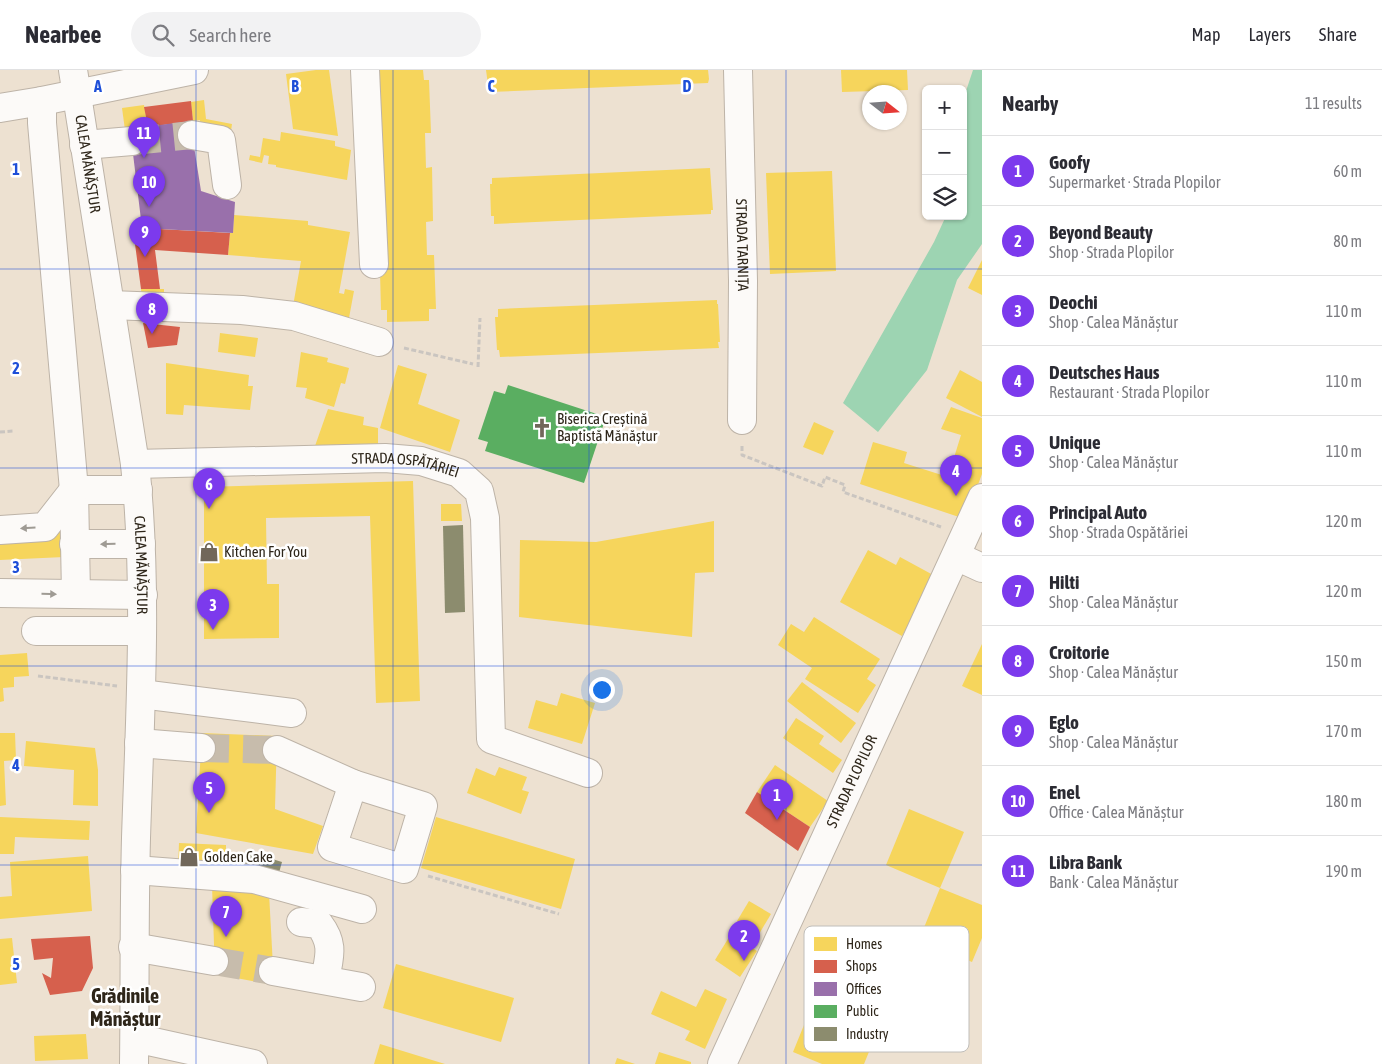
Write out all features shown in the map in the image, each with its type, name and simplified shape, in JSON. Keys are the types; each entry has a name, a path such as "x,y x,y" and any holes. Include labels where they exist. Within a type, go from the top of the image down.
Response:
{"street":[{"path":"0,108 42,101 74,82 194,70"},
{"path":"365,70 374,264"},
{"name":"STRADA TARNIȚA","path":"738,70 742,281 742,420"},
{"name":"CALEA MĂNĂȘTUR","path":"74,82 137,477 143,595 142,631 130,690 139,743 135,870 134,1051"},
{"path":"42,101 42,123 74,490 76,594"},
{"path":"192,135 221,140 227,185"},
{"path":"84,145 132,141"},
{"path":"110,305 242,310 294,316 379,342"},
{"name":"STRADA OSPĂTĂRIEI","path":"74,490 137,477 385,458 421,461 459,473 479,491 485,518 491,739 588,773"},
{"path":"0,530 45,527 74,490"},
{"name":"STRADA PLOPILOR","path":"722,1064 982,498"},
{"path":"74,544 141,544"},
{"path":"960,545 982,568"},
{"path":"0,593 143,595"},
{"path":"36,631 142,631"},
{"path":"130,690 292,714"},
{"path":"139,743 201,748"},
{"path":"277,750 353,784 423,806 404,868 332,847 353,784"},
{"path":"135,870 254,879 362,909"},
{"path":"301,922 319,924 327,935 330,947 326,980"},
{"path":"134,946 214,960"},
{"path":"273,971 361,987"},
{"path":"134,1051 253,1064"}],"path":[{"path":"478,366 480,318"},
{"path":"379,342 472,364"},
{"path":"0,432 14,431"},
{"path":"742,455 822,486 825,477 845,484 843,492 960,545"},
{"path":"38,676 130,690"},
{"path":"404,868 558,914"}],"green space":[{"path":"973,70 982,70 982,244 957,280 927,370 878,432 843,403 934,242 944,220 967,220 967,88"}],"building: Homes":[{"path":"329,70 338,136 293,129 286,74"},
{"path":"380,70 423,70 424,80 429,80 431,133 425,133 426,168 432,167 433,221 426,222 427,255 434,255 436,309 429,309 429,321 387,322 387,310 381,310 375,80 380,80"},
{"path":"486,70 708,70 709,79 708,83 489,92"},
{"path":"841,70 907,70 908,90 907,85 862,85 862,91 842,92"},
{"path":"204,100 206,119 232,124 231,131 199,125 200,120 193,121 191,102"},
{"path":"144,105 148,127 125,130 122,108"},
{"path":"281,132 335,141 335,146 351,150 347,180 276,167 276,165 268,164 269,156 264,155 262,163 249,160 250,155 260,157 263,138 280,141"},
{"path":"710,168 713,210 711,210 711,214 494,224 494,216 491,216 490,184 492,184 492,178"},
{"path":"832,171 836,271 770,274 766,173"},
{"path":"234,215 308,221 308,225 350,232 339,293 344,294 345,289 354,291 349,318 293,306 301,261 228,255 230,233 233,233"},
{"path":"982,260 982,295 968,288"},
{"path":"141,289 164,289 164,299 142,300"},
{"path":"717,300 719,348 500,357 499,350 497,350 495,317 498,317 498,309"},
{"path":"220,333 258,338 255,357 218,352"},
{"path":"301,352 328,358 327,362 349,368 345,384 341,383 334,407 305,398 307,388 296,387"},
{"path":"166,363 249,375 248,386 253,386 250,410 184,405 183,415 166,414"},
{"path":"398,365 427,374 418,404 460,420 450,452 380,428"},
{"path":"960,370 982,382 982,417 946,398"},
{"path":"951,407 982,418 982,474 965,519 860,484 873,442 907,452 904,463 948,477 961,435 941,429"},
{"path":"328,409 364,417 363,425 378,428 378,448 315,446"},
{"path":"814,422 834,431 823,455 803,447"},
{"path":"413,481 420,701 376,703 370,516 266,518 267,584 279,584 279,638 204,639 204,487"},
{"path":"441,504 461,504 462,521 441,521"},
{"path":"714,521 714,572 695,573 692,637 519,617 520,540 596,542"},
{"path":"61,524 64,557 0,560 0,528"},
{"path":"868,550 896,565 900,557 935,576 902,636 840,602"},
{"path":"814,617 880,659 867,679 876,685 858,713 805,679 812,668 778,645 791,624 804,632"},
{"path":"982,644 982,695 962,686"},
{"path":"27,653 29,676 14,677 14,687 3,688 4,701 0,702 0,655"},
{"path":"802,682 856,723 841,743 787,701"},
{"path":"561,693 595,703 582,744 528,728 536,700 557,706"},
{"path":"796,718 824,736 819,744 842,760 833,773 783,738"},
{"path":"0,733 15,733 16,760 4,761 6,805 0,806"},
{"path":"202,733 277,736 275,809 323,826 313,854 196,833"},
{"path":"26,741 95,748 98,770 98,806 73,805 74,770 24,766"},
{"path":"775,765 828,801 810,827 757,792"},
{"path":"499,767 527,777 522,790 529,792 521,814 467,793 476,768 495,776"},
{"path":"909,809 964,832 940,888 886,865"},
{"path":"0,817 90,821 89,840 15,837 14,854 0,854"},
{"path":"436,817 575,859 561,909 421,868"},
{"path":"179,843 226,845 226,870 178,868"},
{"path":"88,856 92,911 0,919 0,897 12,896 10,862"},
{"path":"212,885 269,893 274,985 215,974"},
{"path":"940,888 982,905 982,938 972,962 969,961 969,926 925,926"},
{"path":"749,901 771,914 759,934 737,921"},
{"path":"731,934 757,951 740,977 715,960"},
{"path":"12,938 17,983 0,985 0,939"},
{"path":"396,964 514,998 501,1042 383,1008"},
{"path":"705,989 727,999 705,1049 685,1040 690,1031 651,1014 661,991 696,1007"},
{"path":"804,1025 804,1052 869,1052 864,1064 822,1064 793,1052"},
{"path":"86,1034 88,1059 35,1061 34,1036"},
{"path":"380,1044 445,1064 374,1064"},
{"path":"659,1052 691,1062 691,1064 655,1064"},
{"path":"617,1058 635,1064 615,1064"}],"building: Shops":[{"path":"191,101 193,121 148,127 144,107"},
{"path":"133,229 230,233 228,255 155,250 160,289 141,289"},
{"path":"143,323 180,327 177,345 148,348"},
{"path":"757,792 810,827 798,851 745,813"},
{"path":"90,936 93,968 82,991 50,995 42,973 51,978 53,958 34,960 31,939"}],"building: Offices":[{"path":"190,121 201,191 235,202 233,233 142,228 130,129"}],"building: Public":[{"name":"Biserica Creștină Baptistă Mănăștur","path":"508,385 606,417 584,483 485,451 488,442 478,439 494,391 505,394"}],"building: Industry":[{"path":"463,525 465,612 445,613 443,526"},
{"path":"249,852 282,862 277,880 243,871"}],"tunnel":[{"path":"132,141 192,135"},
{"path":"201,748 277,750"},
{"path":"214,961 273,971"}],"place":[{"name":"Libra Bank","path":"144,158"},
{"name":"Enel","path":"149,207"},
{"name":"Eglo","path":"145,257"},
{"name":"Croitorie","path":"152,334"},
{"name":"Biserica Creștină Baptistă Mănăștur","path":"542,428"},
{"name":"Deutsches Haus","path":"956,496"},
{"name":"Principal Auto","path":"209,509"},
{"name":"Kitchen For You","path":"209,552"},
{"name":"Deochi","path":"213,630"},
{"name":"Unique","path":"209,813"},
{"name":"Goofy","path":"777,820"},
{"name":"Golden Cake","path":"189,857"},
{"name":"Hilti","path":"226,937"},
{"name":"Beyond Beauty","path":"744,961"}],"district":[{"name":"Grădinile Mănăștur","path":"125,1008"}]}
